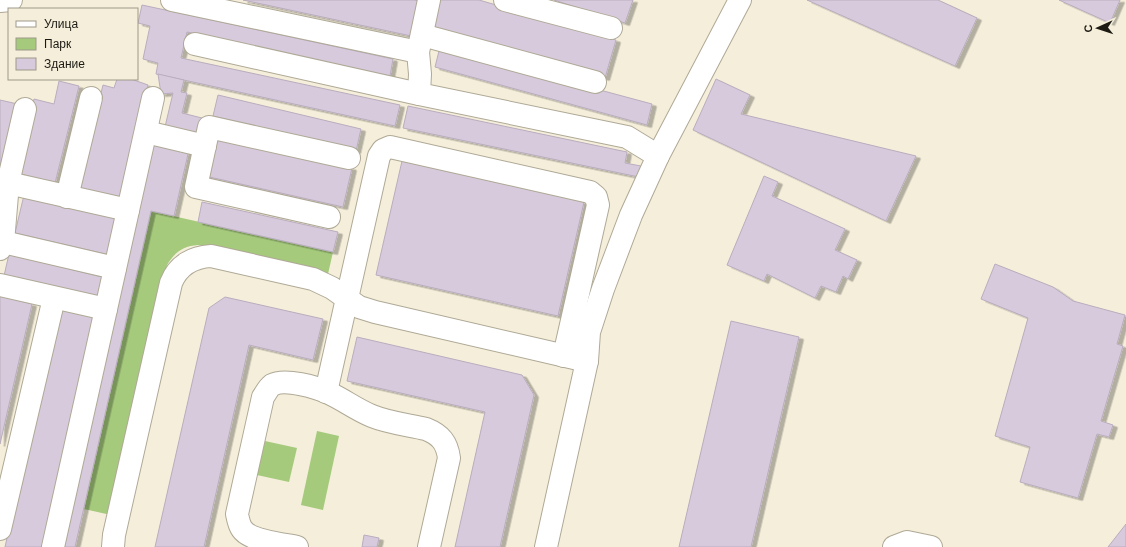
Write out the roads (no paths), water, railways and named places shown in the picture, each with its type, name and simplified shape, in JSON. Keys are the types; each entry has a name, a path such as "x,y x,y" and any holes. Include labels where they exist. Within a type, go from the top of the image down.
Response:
{"street":[{"path":"0,1 11,0"},
{"path":"172,0 420,44 595,82"},
{"path":"419,94 420,44 429,0"},
{"path":"505,0 611,28"},
{"path":"546,547 587,360 588,332 598,303 631,215 658,156 740,0"},
{"path":"195,44 419,94 627,137 658,156"},
{"path":"68,197 92,98"},
{"path":"53,547 154,98"},
{"path":"25,109 8,183 2,246 115,268"},
{"path":"329,217 196,187 209,127 349,158"},
{"path":"146,132 205,146"},
{"path":"326,392 380,152 390,147 590,192 596,197 598,205 564,356"},
{"path":"8,183 128,210"},
{"path":"113,547 114,535 171,283 178,271 193,259 211,256 313,279 332,288 359,307 375,312 587,360"},
{"path":"0,286 106,309"},
{"path":"0,529 54,298"},
{"path":"297,547 252,537 242,529 238,522 237,514 263,397 268,390 278,383 286,382 326,392 358,410 375,417 434,432 445,442 448,449 449,458 429,547"},
{"path":"894,547 907,542 931,547"}]}
